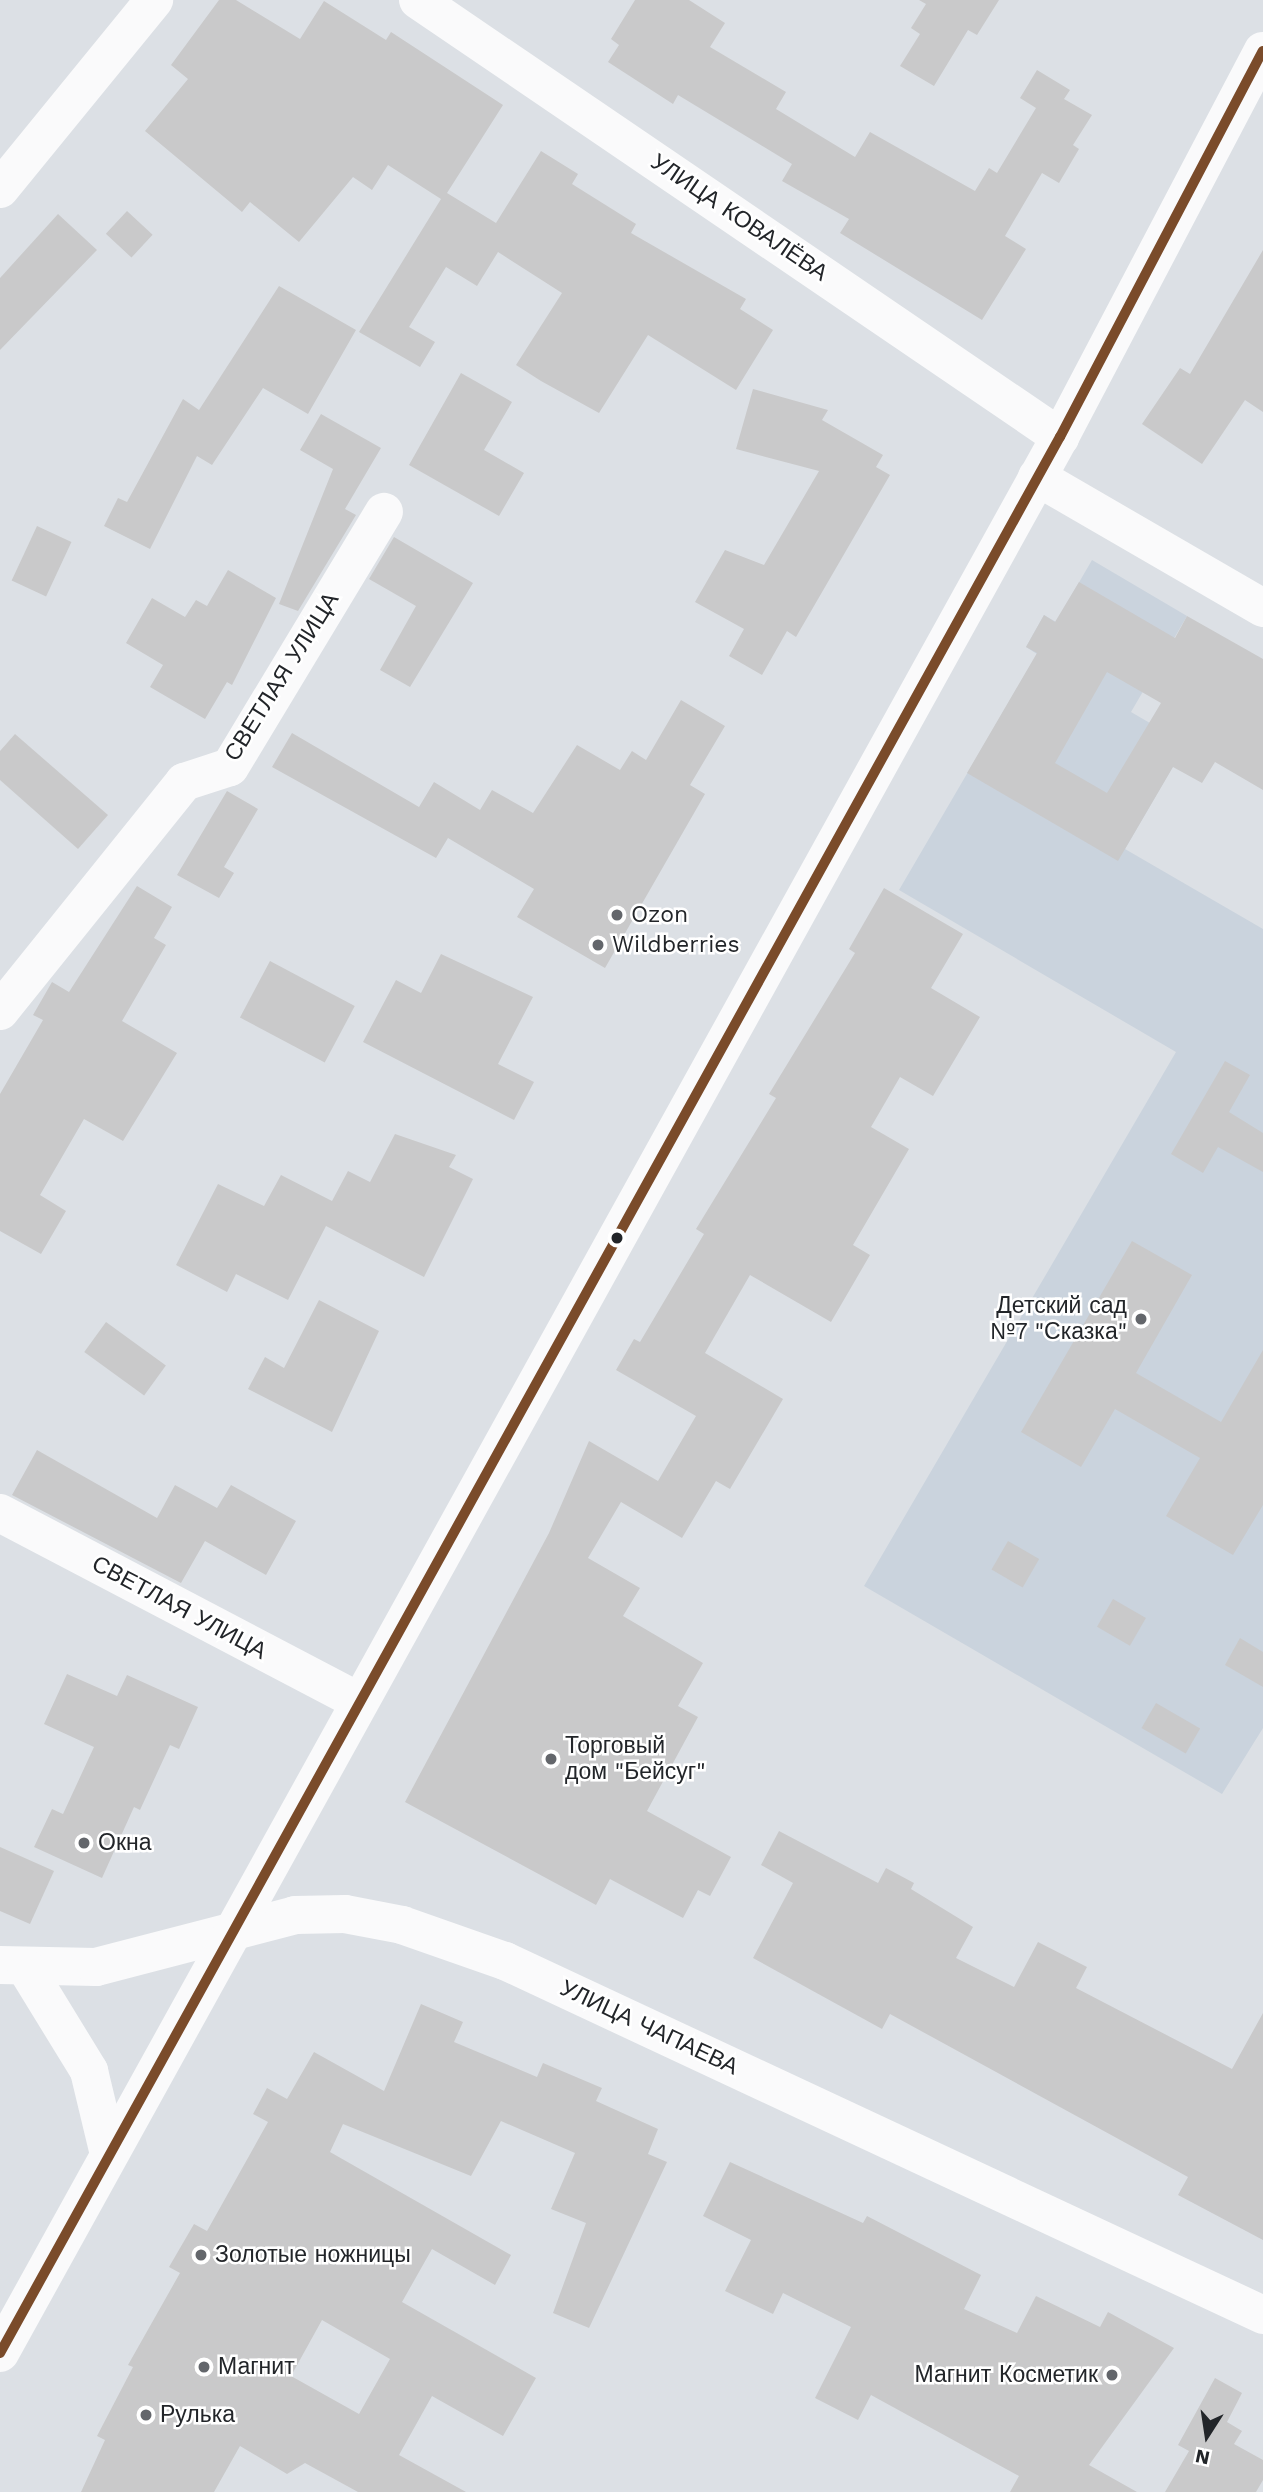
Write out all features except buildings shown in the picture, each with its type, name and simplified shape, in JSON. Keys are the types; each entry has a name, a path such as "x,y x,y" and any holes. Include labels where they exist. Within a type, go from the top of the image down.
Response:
{"street":[{"path":"0,189 154,0"},
{"name":"УЛИЦА КОВАЛЁВА","path":"418,0 1060,437"},
{"path":"0,2354 108,2150 1060,437 1263,51"},
{"path":"1037,477 1263,608"},
{"name":"СВЕТЛАЯ УЛИЦА","path":"0,1011 184,782 230,767 384,512"},
{"name":"СВЕТЛАЯ УЛИЦА","path":"0,1513 358,1701"},
{"name":"УЛИЦА ЧАПАЕВА","path":"13,1967 96,1967 228,1937 295,1915 329,1913 465,1945 1263,2315"},
{"path":"13,1967 89,2071 108,2150"}],"shaded area":[{"name":"Детский сад №7 \"Сказка\"","path":"1092,560 1187,616 1131,712 1186,744 1125,849 1263,929 1263,1728 1222,1794 864,1586 1176,1052 899,890 1037,654 1026,647 1044,615 1056,622"}],"transit line":[{"path":"0,2353 1060,437 1263,51"}],"place":[{"name":"Ozon","path":"617,915"},
{"name":"Wildberries","path":"598,945"},
{"name":"Детский сад №7 \"Сказка\"","path":"1141,1319"},
{"name":"Торговый дом \"Бейсуг\"","path":"551,1759"},
{"name":"Окна","path":"84,1843"},
{"name":"Золотые ножницы","path":"201,2255"},
{"name":"Магнит","path":"204,2367"},
{"name":"Магнит Косметик","path":"1112,2375"},
{"name":"Рулька","path":"146,2415"}]}
